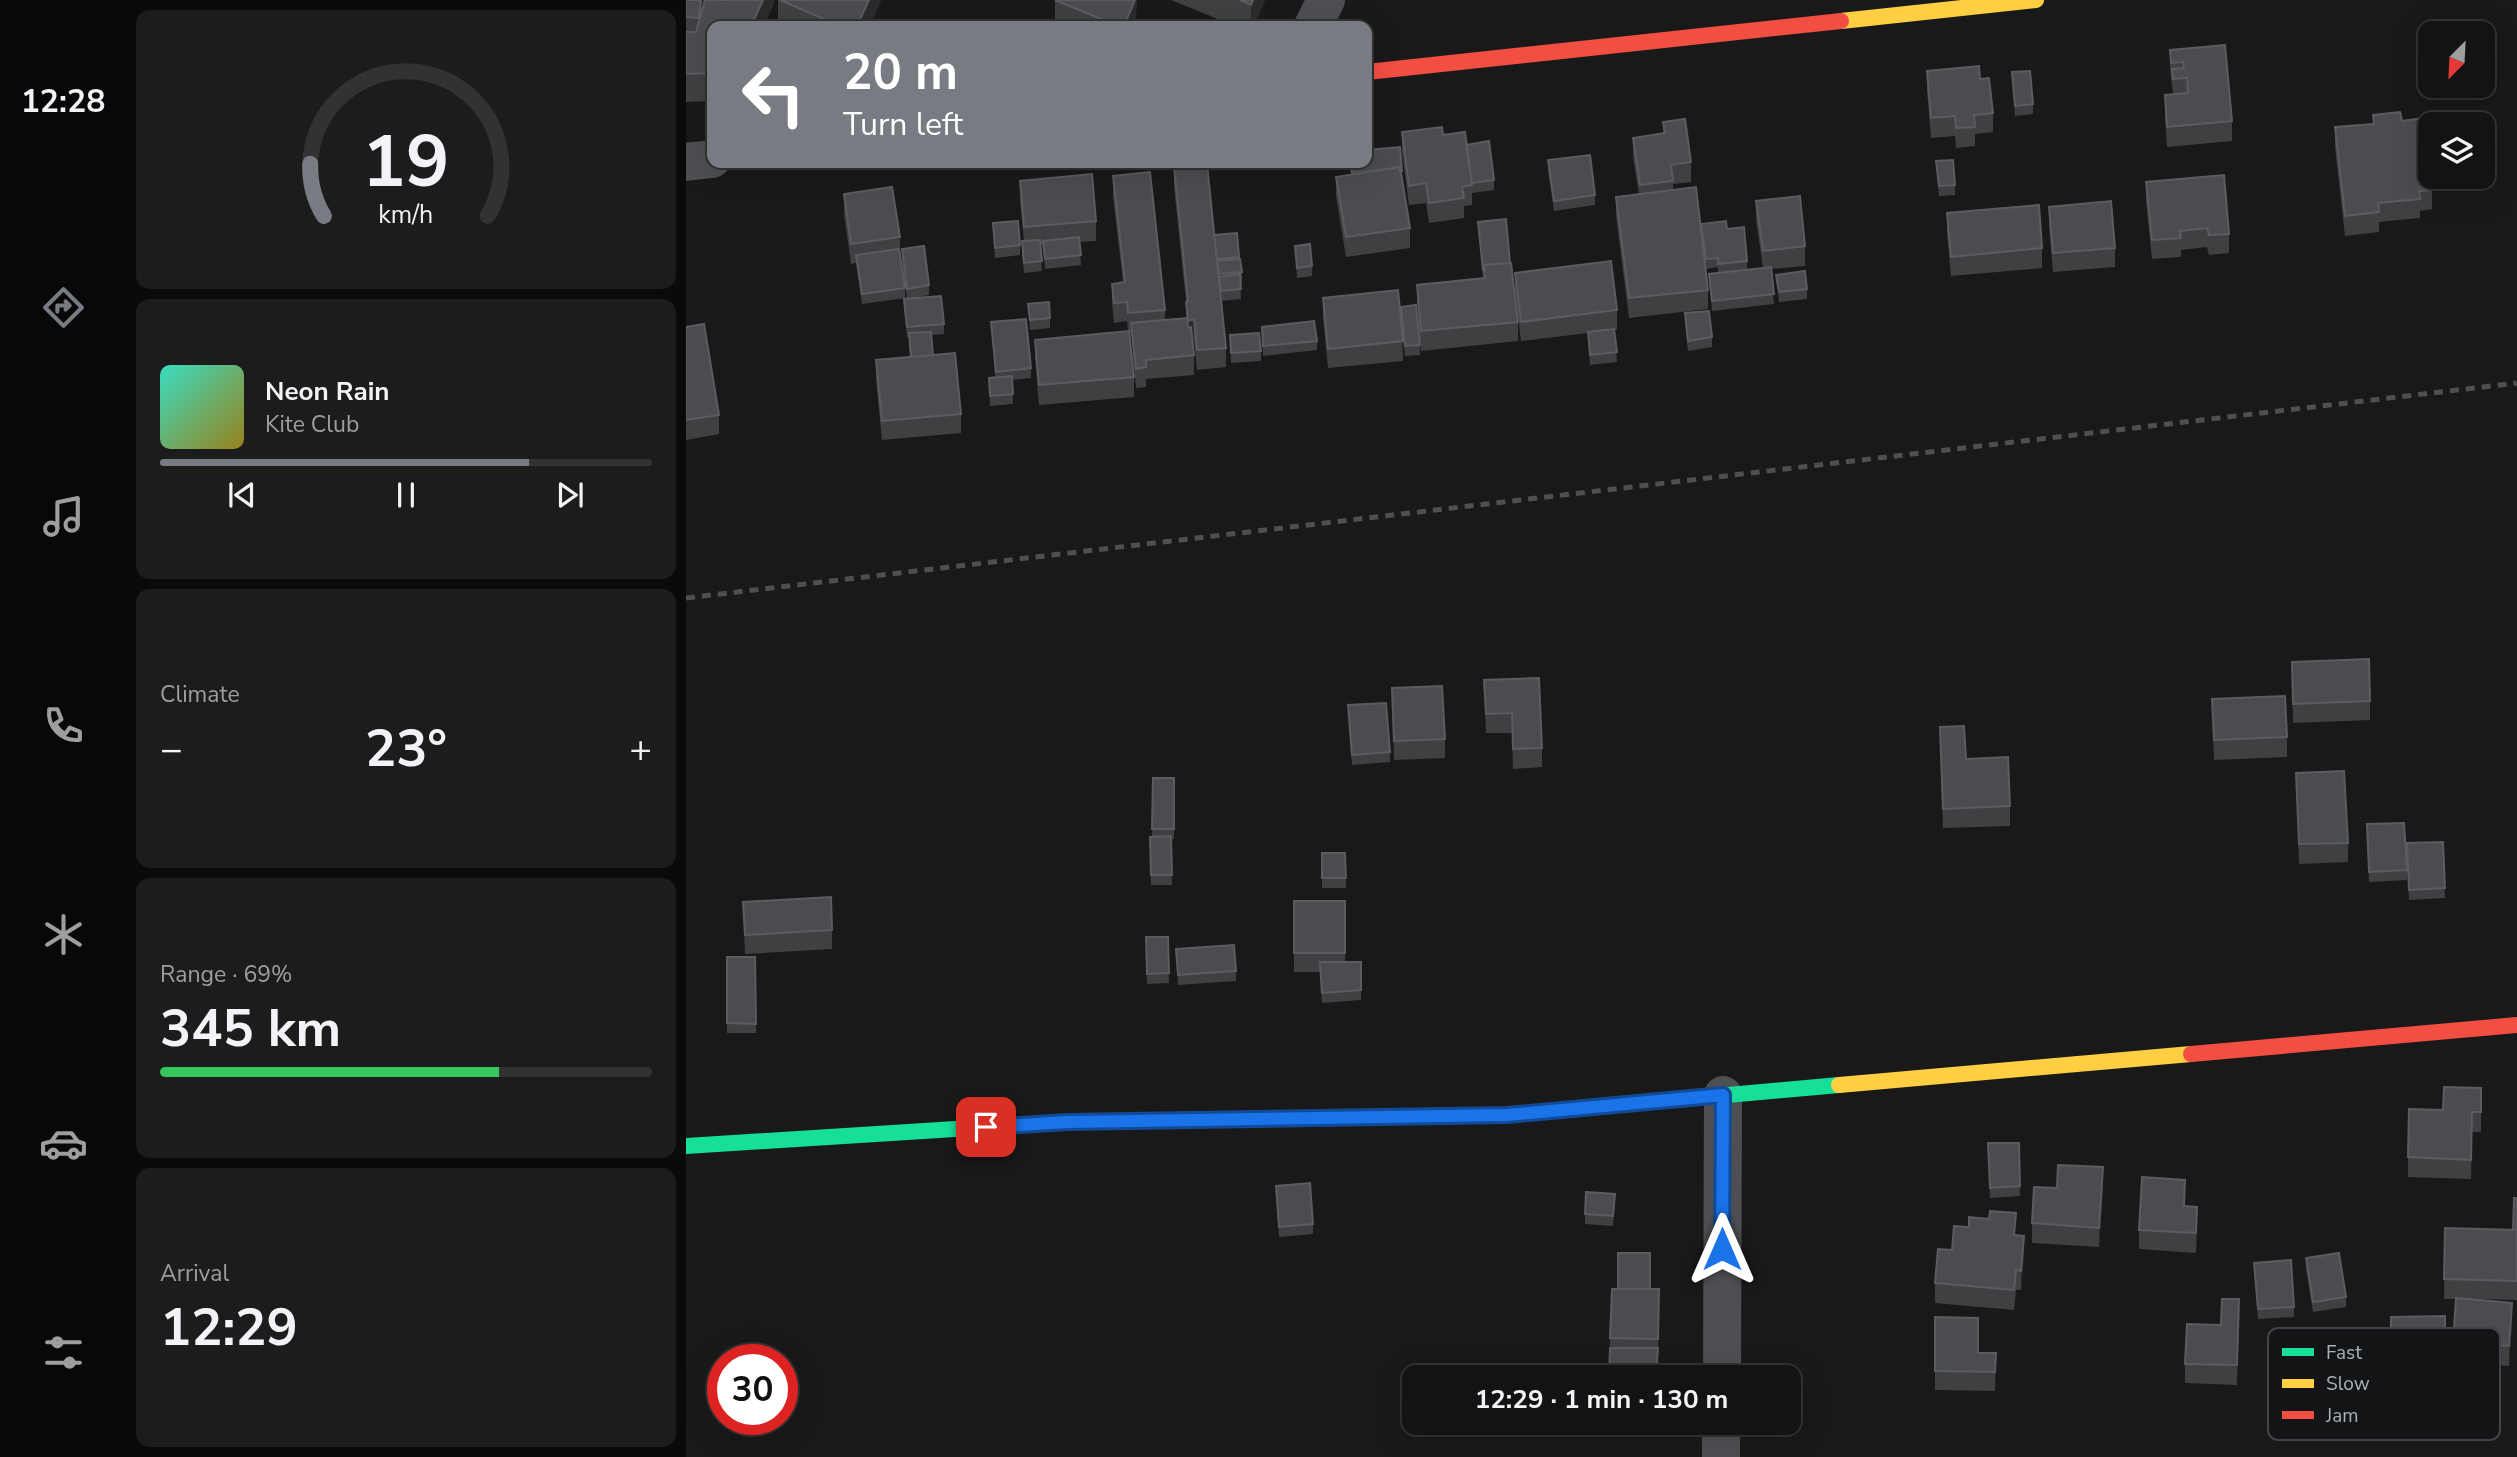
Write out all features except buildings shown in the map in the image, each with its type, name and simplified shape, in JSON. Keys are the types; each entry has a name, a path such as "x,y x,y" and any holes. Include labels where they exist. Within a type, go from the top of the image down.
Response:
{"street":[{"path":"1315,21 1326,0"},
{"path":"1372,71 2036,0"},
{"path":"686,162 707,160"},
{"path":"686,1146 1067,1122 1507,1115 2517,1025"},
{"path":"1722,1365 1723,1095"},
{"path":"1721,1435 1721,1457"}],"railway":[{"path":"686,598 2517,383"}],"traffic: fast":[{"path":"1438,1116 1507,1115 1839,1085"},
{"path":"686,1146 1067,1122 1171,1120"}],"traffic: slow":[{"path":"1841,21 2036,0"},
{"path":"1839,1085 2191,1054"}],"traffic: jam":[{"path":"1372,71 1841,21"},
{"path":"2191,1054 2517,1025"},
{"path":"1171,1120 1438,1116"}],"route":[{"path":"986,1127 1067,1122 1507,1115 1723,1095 1722,1249"}]}
